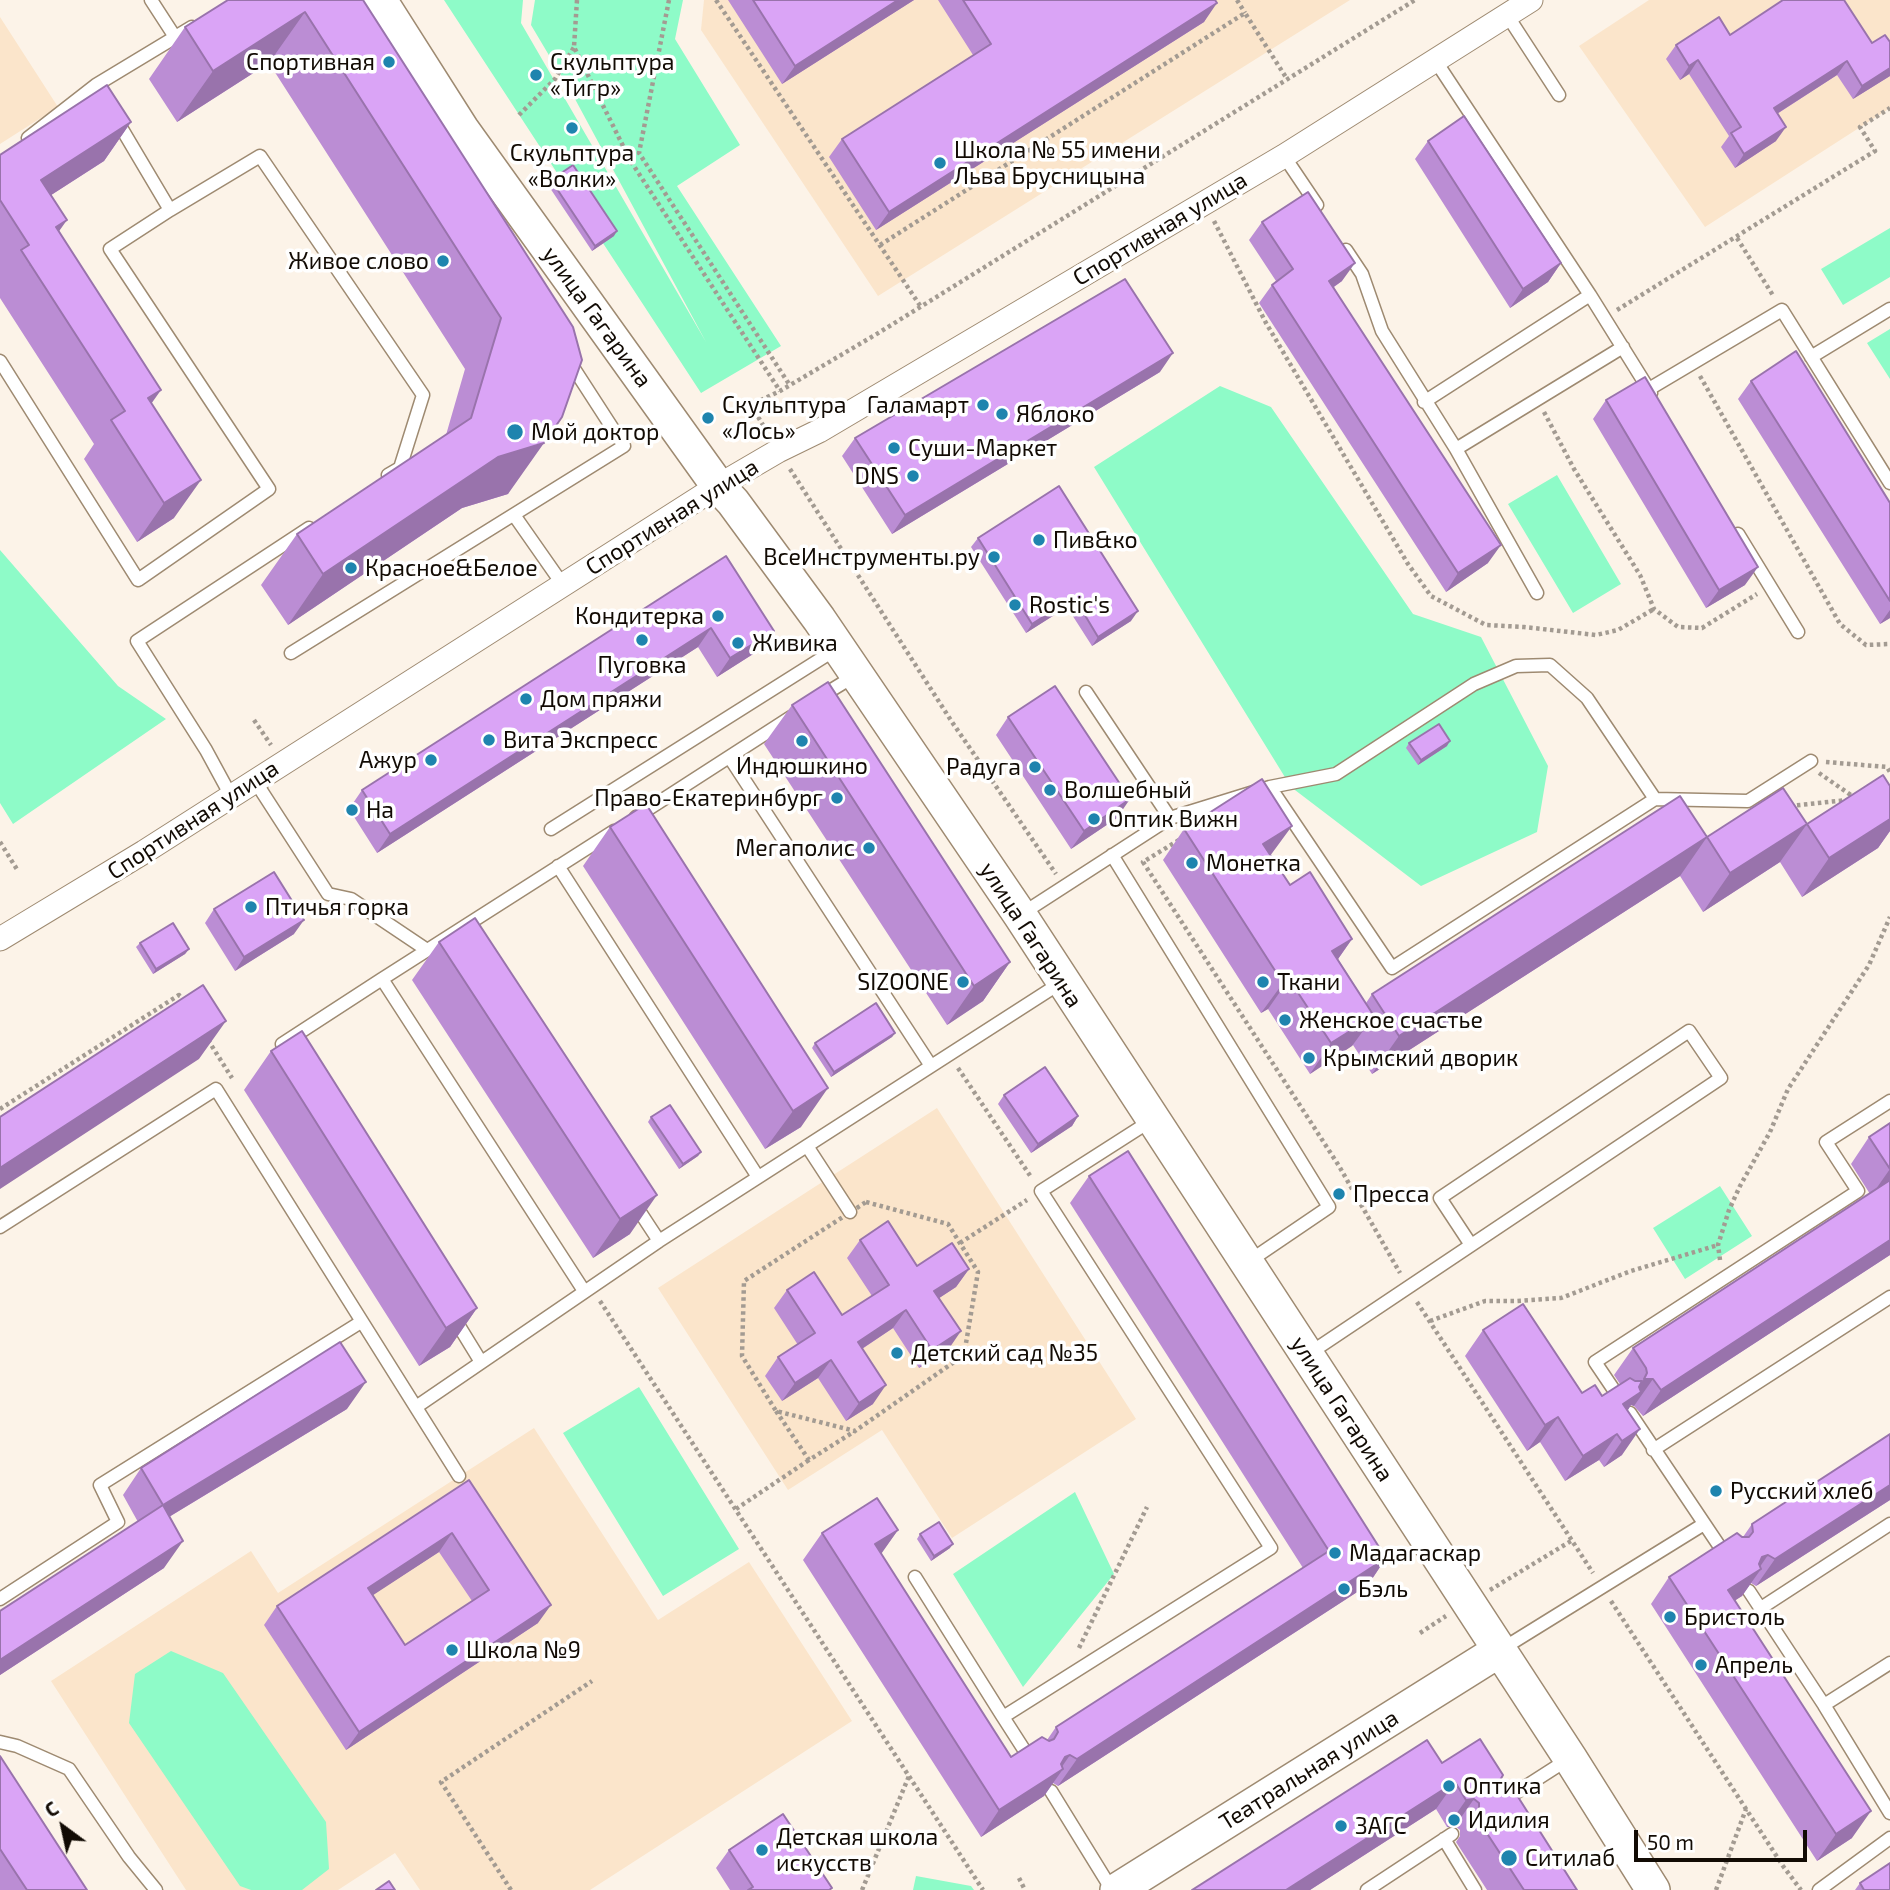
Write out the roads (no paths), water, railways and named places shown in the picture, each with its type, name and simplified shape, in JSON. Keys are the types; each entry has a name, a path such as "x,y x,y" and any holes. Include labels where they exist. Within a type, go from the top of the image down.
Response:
{"street":[{"name":"улица Гагарина","path":"380,0 462,129 718,486 741,513 848,661 1020,915 1469,1602 1653,1890"},
{"name":"Спортивная улица","path":"0,939 255,781 718,486 819,431 1284,156 1531,0"},
{"name":"Театральная улица","path":"1115,1890 1500,1650"}],"lane":[{"path":"151,0 175,37"},
{"path":"1507,15 1559,95"},
{"path":"21,143 103,97 175,37 206,19"},
{"path":"1434,61 1590,295 1652,395 1693,363 1782,310 1890,483"},
{"path":"103,97 170,210"},
{"path":"0,361 138,580 269,489 110,249 260,156 423,395 400,468 377,483"},
{"path":"1284,156 1325,219"},
{"path":"1340,241 1362,274 1382,331 1455,449 1537,593"},
{"path":"1424,402 1590,295"},
{"path":"1811,357 1890,309"},
{"path":"1455,449 1623,347"},
{"path":"291,653 624,446 563,352"},
{"path":"514,515 563,585"},
{"path":"1727,517 1798,632"},
{"path":"231,796 206,750 137,641 320,520"},
{"path":"296,1068 282,1044 730,758 816,699 848,661"},
{"path":"551,829 848,661"},
{"path":"1020,915 1170,818 1270,787 1336,774 1474,684 1516,666 1550,665 1587,698 1656,799"},
{"path":"1086,692 1170,818"},
{"path":"730,758 931,1066"},
{"path":"1270,787 1392,968 1656,799 1748,801 1808,762"},
{"path":"255,781 328,894 351,899 427,950"},
{"path":"1112,855 1329,1207 1246,1264"},
{"path":"558,866 758,1177"},
{"path":"454,932 461,944"},
{"path":"382,979 587,1289"},
{"path":"416,1407 659,1241 1062,982"},
{"path":"1307,1356 1721,1078 1689,1031 1440,1198 1471,1245"},
{"path":"0,1227 216,1089 459,1476"},
{"path":"1620,1399 1595,1362 1858,1191 1826,1142 1890,1101"},
{"path":"1003,1717 1271,1548 1041,1191 1152,1120"},
{"path":"807,1146 850,1212"},
{"path":"629,1195 659,1241"},
{"path":"1653,1450 1890,1297"},
{"path":"444,1303 481,1362"},
{"path":"0,1599 118,1522 100,1485 361,1322"},
{"path":"1630,1413 1726,1556"},
{"path":"1500,1650 1704,1524"},
{"path":"1761,1608 1890,1524"},
{"path":"915,1577 1030,1759"},
{"path":"1749,1591 1890,1812"},
{"path":"1824,1705 1890,1663"},
{"path":"0,1742 17,1746 69,1769 129,1857 156,1890"},
{"path":"1489,1810 1570,1758"},
{"path":"1051,1791 1115,1890"},
{"path":"1367,1890 1448,1837 1475,1890"},
{"path":"1819,1890 1890,1838"}],"place":[{"name":"Спортивная","path":"389,62"},
{"name":"Скульптура «Тигр»","path":"536,75"},
{"name":"Скульптура «Волки»","path":"572,128"},
{"name":"Школа № 55 имени Льва Брусницына","path":"940,163"},
{"name":"Живое слово","path":"443,261"},
{"name":"Галамарт","path":"983,405"},
{"name":"Яблоко","path":"1002,414"},
{"name":"Скульптура «Лось»","path":"708,418"},
{"name":"Мой доктор","path":"515,432"},
{"name":"Суши-Маркет","path":"894,448"},
{"name":"DNS","path":"913,476"},
{"name":"Пив&ко","path":"1039,540"},
{"name":"ВсеИнструменты.ру","path":"994,557"},
{"name":"Красное&Белое","path":"351,568"},
{"name":"Rostic's","path":"1015,605"},
{"name":"Кондитерка","path":"718,616"},
{"name":"Пуговка","path":"642,640"},
{"name":"Живика","path":"738,643"},
{"name":"Дом пряжи","path":"526,699"},
{"name":"Вита Экспресс","path":"489,740"},
{"name":"Индюшкино","path":"802,741"},
{"name":"Ажур","path":"431,760"},
{"name":"Радуга","path":"1035,767"},
{"name":"Волшебный","path":"1050,790"},
{"name":"Право-Екатеринбург","path":"837,798"},
{"name":"На","path":"352,810"},
{"name":"Оптик Вижн","path":"1094,819"},
{"name":"Мегаполис","path":"869,848"},
{"name":"Монетка","path":"1192,863"},
{"name":"Птичья горка","path":"251,907"},
{"name":"SIZOONE","path":"963,982"},
{"name":"Ткани","path":"1263,982"},
{"name":"Женское счастье","path":"1285,1020"},
{"name":"Крымский дворик","path":"1309,1058"},
{"name":"Пресса","path":"1339,1194"},
{"name":"Детский сад №35","path":"897,1353"},
{"name":"Русский хлеб","path":"1716,1491"},
{"name":"Мадагаскар","path":"1335,1553"},
{"name":"Бэль","path":"1344,1589"},
{"name":"Бристоль","path":"1670,1617"},
{"name":"Школа №9","path":"452,1650"},
{"name":"Апрель","path":"1701,1665"},
{"name":"Оптика","path":"1449,1786"},
{"name":"Идилия","path":"1454,1820"},
{"name":"ЗАГС","path":"1341,1826"},
{"name":"Детская школа искусств","path":"762,1850"},
{"name":"Ситилаб","path":"1509,1858"}]}
